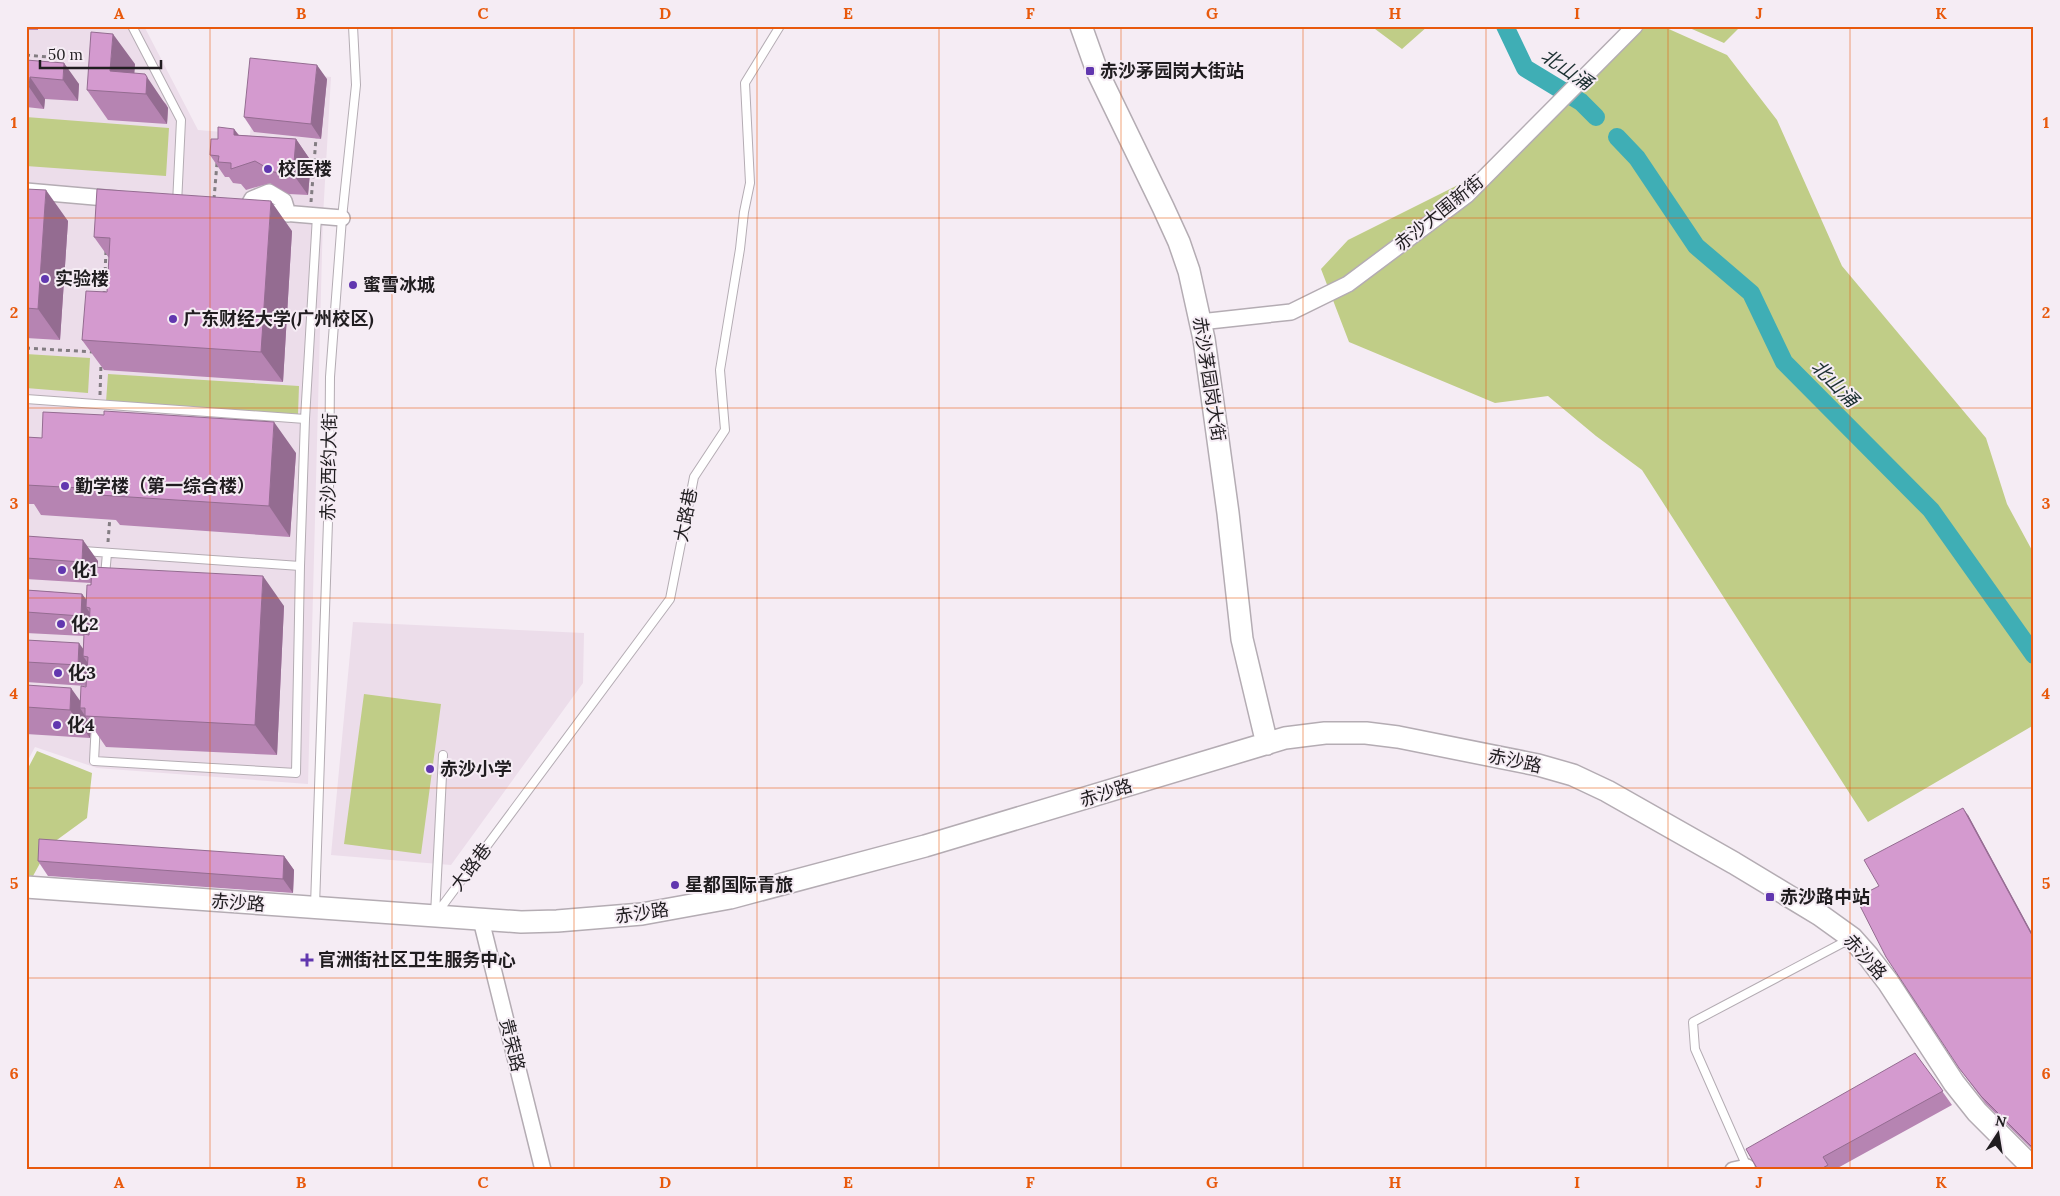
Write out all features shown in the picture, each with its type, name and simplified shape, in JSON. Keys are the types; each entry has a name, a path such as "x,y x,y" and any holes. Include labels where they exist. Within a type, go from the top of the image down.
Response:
{"street":[{"name":"赤沙大围新街","path":"1200,322 1291,312 1348,284 1467,195 1635,26"},
{"name":"赤沙茅园岗大街","path":"1082,30 1097,71 1179,242 1189,271 1200,322 1228,513 1242,639 1267,744"},
{"path":"26,191 128,200"},
{"path":"158,202 195,206"},
{"path":"213,207 342,218"},
{"name":"赤沙路","path":"26,887 481,920 520,922 599,919 642,914 730,898 925,846 1285,738 1325,733 1366,733 1398,737 1538,765 1573,775 1607,791 1726,858 1820,915 1852,938 1888,982 1954,1083 1977,1112 2034,1169"},
{"name":"贵荣路","path":"481,920 543,1170"}],"lane":[{"path":"132,26 181,120 177,204"},
{"name":"赤沙西约大街","path":"315,908 329,492 330,377 342,218 356,84 353,26"},
{"name":"大路巷","path":"435,917 670,599 694,477 725,430 720,370 750,183 745,82 780,26"},
{"path":"97,712 94,761 296,773 300,566 314,216"},
{"path":"26,399 305,419"},
{"path":"71,550 300,566"},
{"path":"105,583 106,553"},
{"path":"435,917 443,755"},
{"path":"1742,1169 1695,1049 1693,1022 1852,938"}],"path":[{"path":"26,55 58,58"},
{"path":"314,216 316,138"},
{"path":"213,207 217,158"},
{"path":"104,300 106,244"},
{"path":"104,292 113,293"},
{"path":"26,348 101,353"},
{"path":"99,405 101,361"},
{"path":"106,553 110,514"}],"shaded area":[{"name":"广东财经大学(广州校区)","path":"26,26 144,26 198,130 235,133 234,149 250,135 256,69 331,77 323,216 308,784 97,768 35,747 26,764"},
{"name":"赤沙小学","path":"353,622 584,633 583,683 451,865 331,855"}],"green space":[{"path":"1371,26 1428,26 1402,49"},
{"path":"1646,26 1662,26 1727,55 1777,120 1842,266 1986,438 2007,504 2034,554 2034,725 1868,822 1642,470 1596,436 1548,396 1495,403 1349,342 1321,269 1348,240 1512,158"},
{"path":"1685,26 1741,26 1724,43"},
{"path":"26,117 169,128 166,176 26,166"},
{"path":"26,354 90,358 88,393 26,388"},
{"path":"108,374 299,386 298,414 106,402"},
{"path":"364,694 441,704 421,854 344,844"},
{"path":"37,751 92,773 87,818 50,845 33,876 26,875 26,772"}],"building":[{"path":"91,32 113,34 110,71 145,74 147,77 146,94 87,90"},
{"path":"250,58 317,65 311,124 244,117"},
{"path":"26,60 64,63 63,80 30,77 29,87 26,87"},
{"path":"218,127 234,129 234,135 296,139 293,174 274,172 255,161 231,169 231,163 218,162 219,156 210,155 211,139 218,139"},
{"path":"26,189 46,190 38,309 26,308"},
{"path":"97,189 271,201 261,352 82,340 86,291 107,292 110,238 94,237"},
{"path":"104,411 274,422 269,506 99,495 99,489 26,485 26,437 42,438 43,412 104,415"},
{"path":"26,536 83,540 82,562 26,558"},
{"path":"92,567 263,576 255,725 85,716 85,708 80,708 81,686 86,687 88,657 83,656 84,634 89,635 90,608 86,607 87,585 91,585"},
{"path":"26,590 82,594 81,616 26,612"},
{"path":"26,640 79,643 78,665 26,662"},
{"path":"26,685 71,688 70,710 26,707"},
{"path":"1963,808 2034,939 2034,1148 1981,1096 1959,1068 1886,957 1856,898 1879,886 1864,860"},
{"path":"39,839 284,856 283,879 38,861"},
{"path":"1915,1053 1943,1091 1823,1157 1828,1165 1819,1170 1758,1170 1746,1149"}],"waterway":[{"name":"北山涌","path":"1505,26 1525,68 1581,102 1596,117"},
{"name":"北山涌","path":"1617,137 1637,158 1696,246 1751,293 1784,362 1931,510 2034,655"}],"place":[{"name":"赤沙茅园岗大街站","path":"1090,71"},
{"name":"校医楼","path":"268,169"},
{"name":"实验楼","path":"45,279"},
{"name":"蜜雪冰城","path":"353,285"},
{"name":"广东财经大学(广州校区)","path":"173,319"},
{"name":"勤学楼（第一综合楼）","path":"65,486"},
{"name":"化1","path":"62,570"},
{"name":"化2","path":"61,624"},
{"name":"化3","path":"58,673"},
{"name":"化4","path":"57,725"},
{"name":"赤沙小学","path":"430,769"},
{"name":"星都国际青旅","path":"675,885"},
{"name":"赤沙路中站","path":"1770,897"},
{"name":"官洲街社区卫生服务中心","path":"307,960"}]}
